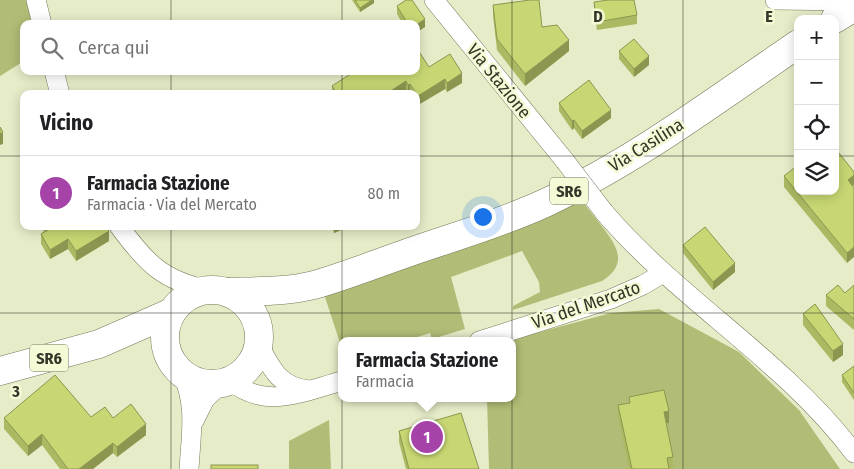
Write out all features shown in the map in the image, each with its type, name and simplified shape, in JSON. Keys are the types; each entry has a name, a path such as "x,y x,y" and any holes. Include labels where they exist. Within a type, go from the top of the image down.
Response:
{"main road":[{"path":"839,16 854,6"},
{"name":"Via Casilina","path":"259,338 268,316 292,296 313,285 482,227 533,208 558,196 621,162 663,136 794,47"},
{"name":"Via Casilina","path":"218,291 264,291 313,285"},
{"path":"218,291 239,298 249,307 256,319 259,338 254,360 244,372 226,382 208,384 194,381 178,369 168,353 165,339 166,325 174,309 191,295 218,291"},
{"name":"SR6","path":"0,371 99,344 174,309"},
{"name":"SR6","path":"99,344 134,345 151,351 178,369"}],"street":[{"path":"36,0 41,20"},
{"name":"Via Stazione","path":"434,0 604,212 663,273 787,378 826,419 854,453"},
{"path":"775,0 854,1"},
{"path":"55,75 59,90"},
{"path":"122,230 141,254 165,276 187,285 218,291"},
{"name":"Via del Mercato","path":"492,337 611,299 649,282 663,273"},
{"path":"165,276 173,292 174,309"},
{"path":"259,338 272,370 293,387 310,390"},
{"path":"178,369 191,396 192,425 189,469"},
{"path":"192,425 205,399 226,382 262,397 283,397 338,382"}],"green space":[{"path":"0,0 27,0 32,20 20,20 20,64 0,76"},
{"path":"578,196 606,232 618,254 616,267 602,281 513,310 513,306 540,292 539,282 522,251 451,277 465,329 439,337 431,337 430,333 418,337 338,337 324,294"},
{"path":"659,309 739,352 799,410 840,469 489,469 487,402 516,402 516,338 611,313"},
{"path":"329,420 331,469 289,469 289,441"}],"building":[{"path":"355,0 372,0 360,8"},
{"path":"406,0 412,0 425,19 420,22 420,20 406,20 397,6"},
{"path":"539,0 542,27 557,25 569,40 525,74 497,39 493,5"},
{"path":"634,0 637,15 597,22 594,2"},
{"path":"634,39 649,56 634,69 619,51"},
{"path":"420,53 429,67 450,54 462,73 447,83 445,79 420,95 420,90 414,90 406,81 392,90 334,90 332,86 349,75 420,75"},
{"path":"589,80 611,110 582,131 559,103"},
{"path":"839,153 854,172 854,175 848,180 854,188 854,247 847,253 800,195 839,195"},
{"path":"794,168 794,188 784,176"},
{"path":"705,227 735,263 713,282 683,245"},
{"path":"48,230 109,231 76,251 68,239 50,250 41,234"},
{"path":"838,285 845,293 854,285 854,319 826,295"},
{"path":"815,304 843,344 833,351 803,314"},
{"path":"854,366 854,393 842,375"},
{"path":"55,375 91,417 105,407 113,418 131,404 146,424 117,447 113,443 79,469 68,469 42,434 28,446 4,418"},
{"path":"664,390 669,411 664,412 673,457 667,458 669,469 632,469 618,405 630,403 629,397"},
{"path":"461,413 479,469 409,469 399,431"},
{"path":"211,465 258,465 258,469 211,469"}],"place":[{"name":"Farmacia Stazione","path":"427,437"}]}
